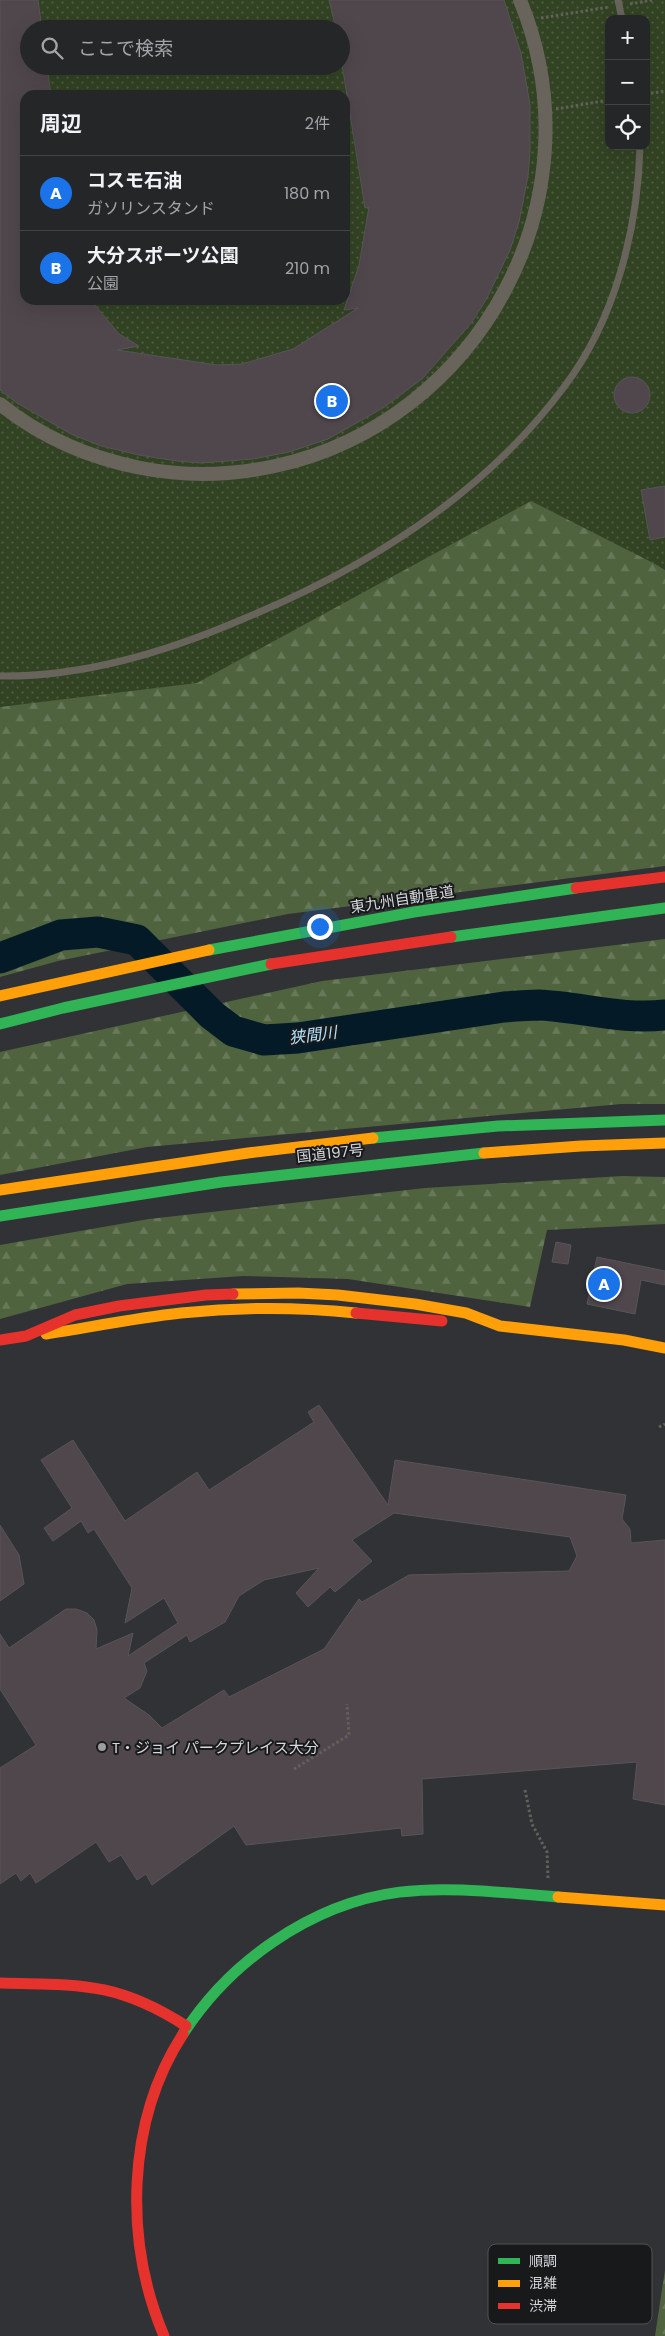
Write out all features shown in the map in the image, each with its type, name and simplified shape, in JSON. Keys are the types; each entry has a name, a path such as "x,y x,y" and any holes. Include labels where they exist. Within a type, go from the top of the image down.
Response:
{"main road":[{"name":"東九州自動車道","path":"0,996 159,958 263,939 441,908 603,884 665,877"},
{"path":"0,1024 63,1008 274,963 411,942 665,908"},
{"name":"国道197号","path":"0,1190 168,1164 386,1137 527,1126 665,1120"},
{"name":"国道197号","path":"0,1216 189,1185 365,1164 532,1150 665,1143"},
{"path":"624,1144 665,1150"},
{"path":"0,1340 64,1333 181,1313 282,1308 334,1310 500,1326 624,1340 665,1348"},
{"path":"500,1326 665,1360"},
{"path":"0,1345 26,1336"},
{"path":"164,2336 151,2304 140,2258 137,2217 138,2164 145,2121 150,2102 167,2061 186,2026 221,1984 259,1950 303,1922 359,1899 406,1890 453,1889 665,1905"},
{"path":"0,1983 72,1984 101,1988 145,2002 164,2011 186,2026"}],"street":[{"path":"0,404 39,431 94,456 131,466 188,474 232,474 319,454 364,434 408,406 454,364 473,342 505,292 528,237 540,190 544,160 545,111 537,52 520,0"}],"lane":[{"path":"0,676 54,674 184,644 269,609 343,573 404,536 453,501 478,480 534,424 565,387 591,342 613,292 629,238 637,192 640,150"}],"path":[{"path":"528,20 652,0"},
{"path":"650,93 665,91"},
{"path":"545,111 605,101"},
{"path":"659,1427 665,1424"},
{"path":"294,1769 349,1735 347,1704"},
{"path":"525,1790 532,1824 547,1852 548,1879"}],"green space":[{"path":"0,0 665,0 665,569 531,501 197,683 0,707"},
{"path":"525,480 665,570 665,866 288,914 58,961 0,977 0,695"},
{"path":"665,939 665,1104 621,1104 147,1147 0,1175 0,1052 322,981"},
{"path":"622,1176 665,1177 665,1224 547,1230 530,1307 348,1279 243,1276 127,1284 0,1319 0,1245 149,1219 425,1188"},
{"path":"665,2270 665,2336 655,2336"}],"building":[{"path":"0,0 38,0 41,20 20,20 20,75 48,75 50,90 20,90 20,305 95,305 119,334 139,346 117,350 217,365 242,364 293,349 358,308 344,310 346,305 350,305 350,292 359,265 369,207 365,208 350,114 350,90 346,90 344,75 350,75 350,20 334,20 329,0 504,0 521,53 530,105 528,176 519,222 510,250 487,298 472,322 423,378 383,408 328,439 289,452 253,459 201,463 139,455 101,446 71,434 17,403 0,390"},
{"path":"632,377 639,378 645,382 649,388 649,402 645,408 639,412 632,413 625,412 619,408 615,402 614,395 615,388 619,382 625,378"},
{"path":"665,486 665,537 650,540 641,490"},
{"path":"556,1242 571,1245 568,1264 552,1262"},
{"path":"597,1257 665,1271 665,1285 641,1280 635,1314 587,1304"},
{"path":"319,1405 388,1505 395,1460 626,1495 622,1519 630,1529 631,1543 665,1540 665,1805 633,1799 637,1762 422,1779 423,1834 402,1836 401,1828 246,1845 234,1826 152,1885 146,1874 137,1880 121,1855 109,1862 96,1842 36,1883 30,1873 21,1881 16,1873 0,1884 0,1768 36,1745 0,1689 0,1634 9,1648 66,1609 76,1609 87,1613 94,1620 97,1630 96,1649 133,1633 128,1656 178,1623 164,1598 125,1623 132,1588 94,1529 88,1533 81,1521 53,1541 44,1528 72,1508 41,1460 73,1440 125,1521 197,1472 209,1490 314,1422 308,1412","holes":["394,1513 570,1537 577,1556 569,1571 409,1575 362,1602 359,1599 324,1649 229,1697 224,1690 162,1728 149,1715 124,1698 140,1688 147,1671 144,1663 187,1635 190,1642 225,1622 239,1596 264,1580 319,1568 296,1593 308,1607 330,1587 335,1592 372,1561 352,1540"]},
{"path":"0,1525 19,1555 24,1584 0,1601"}],"waterway":[{"name":"狭間川","path":"0,958 61,935 98,932 137,940 212,1015 233,1031 264,1040 298,1038 504,1007 539,1005 618,1015 665,1015"}],"traffic: fast":[{"path":"209,950 414,912 576,888"},
{"path":"451,937 665,908"},
{"path":"0,1024 63,1008 271,964"},
{"path":"373,1138 498,1126 665,1120"},
{"path":"0,1216 221,1182 484,1153"},
{"path":"183,2034 212,1995 259,1952 309,1920 343,1905 377,1896 410,1891 480,1891 558,1897"}],"traffic: slow":[{"path":"0,996 209,950"},
{"path":"0,1190 248,1153 373,1138"},
{"path":"484,1153 581,1146 665,1143"},
{"path":"233,1294 298,1293 338,1295 415,1304 466,1313 500,1326 624,1340 665,1348"},
{"path":"46,1334 147,1317 203,1311 290,1309 356,1313"},
{"path":"558,1897 665,1905"}],"traffic: jam":[{"path":"576,888 665,877"},
{"path":"271,964 451,937"},
{"path":"0,1340 26,1336 75,1315 119,1306 206,1295 233,1294"},
{"path":"356,1313 442,1321"},
{"path":"0,1983 52,1984 96,1988 138,2001 161,2011 186,2026"},
{"path":"164,2336 151,2299 142,2261 137,2222 137,2182 141,2143 150,2105 164,2068 183,2034"}],"place":[{"name":"大分スポーツ公園","path":"332,401"},
{"name":"コスモ石油","path":"604,1284"},
{"name":"T・ジョイ パークプレイス大分","path":"102,1747"}]}
